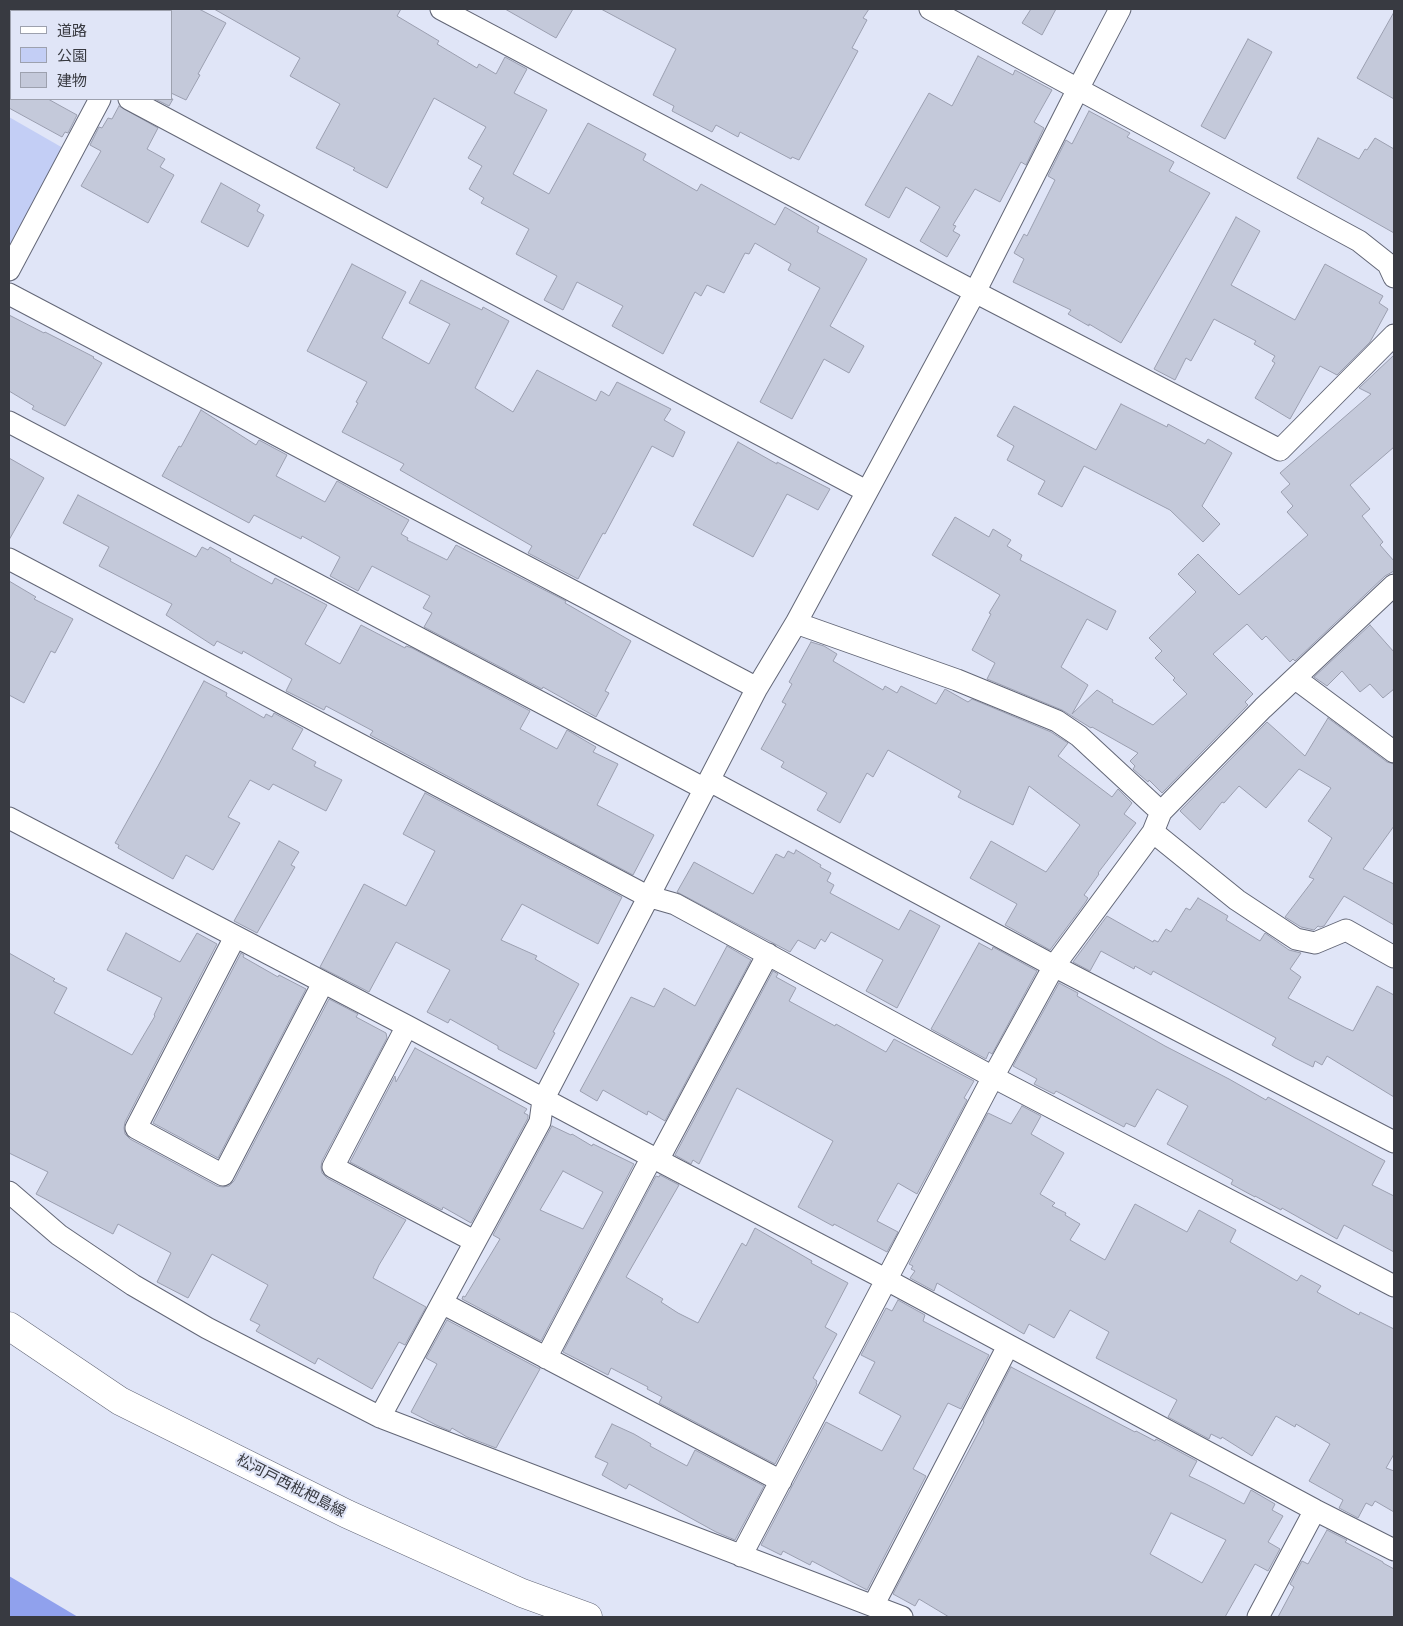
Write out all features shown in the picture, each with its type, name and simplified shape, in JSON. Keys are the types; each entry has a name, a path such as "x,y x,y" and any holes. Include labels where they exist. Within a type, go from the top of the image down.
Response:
{"main road":[{"name":"松河戸西枇杷島線","path":"9,1326 120,1401 347,1514 522,1593 588,1617"}],"street":[{"path":"441,9 975,292 1280,450 1394,335"},
{"path":"930,9 1359,241 1388,264 1394,277"},
{"path":"380,1417 540,1122 544,1100 647,896 757,688 796,623 975,292 1120,9"},
{"path":"9,270 99,100"},
{"path":"131,100 866,491"},
{"path":"9,294 757,688"},
{"path":"9,422 1394,1142"},
{"path":"9,559 647,896 675,904 993,1077 1394,1286"},
{"path":"741,1556 993,1077 1054,966 1153,832 1161,812 1263,708 1394,585"},
{"path":"796,623 957,680 1057,722 1079,736 1161,812"},
{"path":"1296,679 1394,752"},
{"path":"9,818 407,1026 655,1159 887,1280 1315,1510 1394,1550"},
{"path":"1153,832 1236,900 1296,939 1315,943 1346,930 1394,957"},
{"path":"235,937 136,1128 223,1175 323,982"},
{"path":"546,1358 768,954"},
{"path":"407,1026 333,1167 474,1241"},
{"path":"9,1192 59,1235 133,1285 207,1328 380,1417 902,1617"},
{"path":"442,1302 781,1480"},
{"path":"873,1606 1008,1346"},
{"path":"1258,1617 1315,1510"}],"green space":[{"path":"9,117 63,148 9,251"}],"water":[{"path":"9,1576 78,1617 9,1617"}],"building":[{"path":"199,9 226,23 186,100 172,93 171,10"},
{"path":"214,9 401,9 397,16 439,41 437,44 477,68 479,64 496,74 505,57 527,69 514,93 547,110 513,174 549,194 588,123 646,154 643,160 697,191 701,184 775,225 785,207 819,227 817,232 867,259 830,326 864,346 849,373 824,359 792,419 760,402 820,288 788,270 791,264 755,243 749,254 745,253 724,293 707,285 701,296 695,292 663,354 612,326 623,306 577,282 563,310 544,300 557,276 516,254 529,229 481,203 484,198 469,189 482,166 468,158 486,127 434,98 387,188 353,170 355,168 316,148 340,104 290,76 300,58"},
{"path":"505,9 573,9 556,38"},
{"path":"601,9 869,9 863,18 867,20 852,48 858,51 799,160 792,157 791,159 740,132 738,137 716,125 712,132 672,111 674,106 653,95 676,49"},
{"path":"1031,9 1056,9 1042,35 1022,23"},
{"path":"1394,12 1394,99 1357,78"},
{"path":"1248,39 1272,52 1225,139 1201,126"},
{"path":"978,56 1013,75 1015,70 1052,90 1034,122 1044,128 1026,165 1021,162 1000,202 975,189 953,225 956,226 953,231 960,235 947,257 920,241 940,207 906,187 889,218 865,205 929,93 952,106"},
{"path":"9,99 50,100 77,115 68,133 65,132 62,137 9,108"},
{"path":"173,99 169,106 157,100"},
{"path":"119,106 158,128 147,149 165,159 160,167 174,175 148,223 81,186 101,151 90,145 99,127 102,128 108,118 112,119"},
{"path":"1089,111 1130,133 1127,137 1174,162 1169,171 1210,193 1121,343 1068,314 1071,310 1013,282 1024,259 1014,253 1024,234 1027,236 1055,180 1048,176 1066,140 1072,144"},
{"path":"1318,138 1359,159 1375,138 1394,149 1394,233 1297,178"},
{"path":"221,183 260,205 257,211 264,215 248,247 201,222"},
{"path":"1236,217 1260,231 1231,285 1295,320 1325,264 1383,296 1379,303 1388,309 1370,342 1337,375 1320,366 1290,419 1255,398 1275,363 1272,361 1275,356 1254,344 1256,341 1214,319 1191,361 1186,358 1175,380 1154,369"},
{"path":"352,264 406,292 382,338 429,364 450,324 409,303 421,280 482,310 483,307 509,321 475,388 513,412 537,370 596,401 601,391 609,396 617,382 671,409 664,420 685,432 673,457 652,446 605,534 603,533 578,579 528,553 532,546 400,470 404,464 342,432 367,382 307,351"},
{"path":"9,315 94,357 102,363 65,426 32,409 34,406 9,391"},
{"path":"1394,355 1394,447 1350,485 1370,509 1362,516 1383,542 1380,545 1394,561 1394,571 1385,576 1295,661 1293,659 1290,662 1266,636 1262,640 1247,624 1213,654 1253,694 1245,702 1248,705 1162,793 1149,780 1148,782 1133,769 1135,766 1130,761 1138,753 1062,710 987,679 995,663 972,650 991,614 989,613 1000,595 932,555 955,517 989,537 993,529 1011,540 1007,546 1022,555 1020,560 1116,611 1107,630 1087,619 1061,667 1088,685 1072,714 1097,690 1113,700 1112,702 1153,725 1187,694 1173,680 1175,678 1155,658 1162,651 1149,638 1196,592 1178,574 1198,554 1239,595 1308,535 1287,512 1293,506 1281,492 1290,484 1280,473 1371,394 1359,388"},
{"path":"1121,404 1167,427 1168,424 1205,444 1208,439 1232,453 1202,506 1220,524 1203,542 1170,510 1084,466 1062,507 1038,494 1045,481 1007,460 1014,446 997,436 1014,406 1096,450"},
{"path":"201,410 256,445 259,440 287,455 276,476 325,502 337,481 409,520 401,534 408,538 407,540 447,560 456,545 566,601 565,603 631,641 605,691 609,693 596,717 543,687 542,689 424,627 432,613 423,608 430,596 372,566 358,591 330,576 340,557 302,536 301,539 254,515 249,523 162,476 179,446 181,447"},
{"path":"738,442 777,464 777,462 830,489 818,510 787,494 753,557 693,525"},
{"path":"9,458 44,478 9,540"},
{"path":"78,495 196,557 202,547 208,550 210,547 231,559 230,561 272,584 275,578 327,605 305,644 340,664 361,625 405,648 406,646 412,648 530,711 520,729 557,749 567,730 596,747 593,752 618,764 597,805 654,835 633,875 370,735 373,731 326,706 324,710 286,691 292,679 243,651 242,654 217,641 214,646 166,615 172,604 99,566 109,547 63,523"},
{"path":"9,581 36,597 34,599 73,619 55,653 51,651 24,703 9,695"},
{"path":"1370,625 1394,652 1394,689 1383,698 1370,684 1360,692 1342,671 1327,686 1314,677"},
{"path":"811,642 824,646 837,654 833,661 883,690 885,686 897,693 901,686 936,704 945,689 968,702 972,699 1051,732 1068,743 1058,756 1112,797 1118,789 1132,803 1124,814 1136,823 1098,873 1084,895 1088,898 1085,903 1050,950 1005,925 1017,904 970,878 991,841 1046,872 1080,825 1029,786 1013,825 958,797 961,791 888,750 873,777 867,773 840,823 817,810 827,793 781,767 784,762 761,749 786,704 782,702 792,684 789,682"},
{"path":"204,681 227,693 226,696 264,718 266,714 272,717 274,713 303,729 292,749 316,762 314,766 342,780 326,811 273,784 269,790 250,780 228,817 240,823 213,870 186,855 173,879 118,848 119,845 115,843"},
{"path":"1328,718 1387,762 1394,764 1394,826 1363,869 1394,884 1394,925 1344,896 1324,926 1318,926 1314,930 1301,927 1285,917 1314,879 1309,877 1332,838 1308,821 1331,788 1299,769 1266,808 1239,786 1224,803 1222,802 1200,830 1180,811 1267,722 1305,756"},
{"path":"425,793 622,897 598,944 522,904 501,940 537,956 535,959 579,984 553,1032 555,1033 536,1069 498,1049 498,1046 450,1019 448,1023 427,1012 450,970 396,942 369,992 320,967 364,884 406,906 435,851 403,834"},
{"path":"279,841 299,852 291,865 295,867 257,933 234,921"},
{"path":"796,850 831,873 827,881 834,885 830,893 899,930 910,910 940,926 897,1008 866,991 883,960 831,932 825,942 821,939 815,949 798,940 790,952 677,892 694,862 753,894 776,854 784,858 788,851 794,854"},
{"path":"1198,898 1228,916 1226,920 1260,941 1265,933 1289,950 1301,953 1290,969 1301,977 1288,998 1346,1028 1353,1031 1377,986 1394,995 1394,1097 1327,1056 1322,1065 1315,1061 1313,1067 1295,1058 1272,1045 1276,1038 1153,971 1151,975 1135,966 1134,969 1101,951 1090,971 1073,962 1107,916 1153,942 1154,940 1158,942 1166,929 1171,932 1186,908 1190,910"},
{"path":"126,933 180,962 197,933 217,944 125,1122 124,1128 125,1134 130,1139 217,1186 229,1186 234,1181 329,999 358,1014 356,1017 386,1033 387,1038 322,1161 321,1167 322,1173 327,1178 406,1220 373,1278 426,1307 405,1345 399,1342 372,1389 318,1358 315,1364 256,1331 260,1325 250,1320 268,1285 212,1254 188,1298 157,1282 171,1253 118,1224 113,1234 36,1194 48,1172 9,1153 9,953 55,979 53,981 67,988 54,1013 132,1055 155,1016 162,998 107,970"},
{"path":"979,943 992,950 993,947 1037,971 992,1054 989,1052 986,1059 931,1029"},
{"path":"727,946 751,960 665,1121 648,1111 647,1115 603,1090 597,1101 580,1091 631,997 654,1007 664,988 695,1006"},
{"path":"241,953 244,955 243,957 278,977 279,975 306,989 218,1158 153,1123"},
{"path":"773,971 778,974 776,977 796,988 789,1001 835,1026 836,1024 886,1052 894,1039 974,1081 964,1098 967,1100 917,1194 898,1183 877,1221 898,1232 887,1252 798,1207 833,1141 737,1088 699,1164 693,1160 691,1164 675,1155"},
{"path":"1059,983 1078,993 1077,996 1165,1046 1266,1100 1268,1097 1385,1161 1372,1185 1394,1196 1394,1252 1344,1225 1337,1239 1282,1208 1281,1210 1231,1184 1233,1180 1167,1144 1188,1106 1157,1089 1135,1127 1126,1123 1124,1127 1056,1091 1054,1094 1034,1084 1037,1079 1013,1066"},
{"path":"415,1048 527,1109 524,1113 528,1115 528,1118 471,1223 443,1207 442,1210 350,1162 395,1076 396,1082"},
{"path":"1022,1106 1041,1116 1031,1134 1064,1153 1040,1194 1055,1203 1052,1206 1066,1213 1065,1215 1080,1224 1070,1240 1105,1260 1135,1204 1187,1232 1199,1210 1236,1230 1230,1242 1297,1281 1301,1275 1321,1286 1317,1292 1359,1315 1360,1312 1394,1329 1394,1454 1386,1468 1394,1471 1394,1512 1375,1501 1372,1506 1366,1503 1358,1518 1339,1508 1343,1500 1309,1481 1330,1444 1296,1424 1295,1427 1276,1416 1252,1456 1222,1437 1221,1439 1211,1434 1209,1439 1168,1417 1177,1400 1096,1358 1109,1332 1070,1310 1054,1338 1029,1324 1024,1334 937,1283 934,1291 910,1278 915,1271 911,1269 913,1266 909,1264 988,1113 1011,1124"},
{"path":"552,1126 634,1164 541,1341 462,1299 500,1239 493,1235","holes":["563,1171 603,1192 583,1229 540,1210"]},
{"path":"660,1175 679,1185 626,1277 663,1299 661,1302 678,1313 698,1323 742,1243 746,1246 755,1228 812,1261 811,1263 848,1283 825,1327 837,1334 813,1378 817,1381 817,1384 775,1464 659,1403 662,1397 647,1389 648,1387 611,1368 608,1375 563,1352 656,1176 659,1177"},
{"path":"898,1300 925,1315 923,1321 989,1355 961,1409 948,1403 913,1469 926,1476 867,1590 812,1561 810,1565 783,1551 781,1555 761,1545 826,1422 882,1451 901,1416 859,1393 875,1362 861,1355 886,1308 892,1311"},
{"path":"447,1320 540,1369 496,1448 467,1437 452,1428 450,1431 411,1412 437,1364 426,1358"},
{"path":"1011,1367 1135,1432 1155,1441 1156,1439 1197,1461 1189,1476 1244,1504 1251,1490 1275,1504 1272,1510 1283,1516 1268,1542 1280,1549 1268,1571 1255,1564 1225,1617 949,1617 919,1599 915,1606 893,1594","holes":["1171,1513 1226,1540 1202,1583 1150,1554"]},
{"path":"612,1424 634,1434 651,1444 650,1446 687,1466 695,1450 764,1486 735,1540 716,1532 629,1484 626,1489 602,1475 608,1463 595,1457"},
{"path":"1327,1530 1394,1569 1394,1617 1278,1617 1294,1587 1290,1584 1302,1561 1308,1564"}]}
